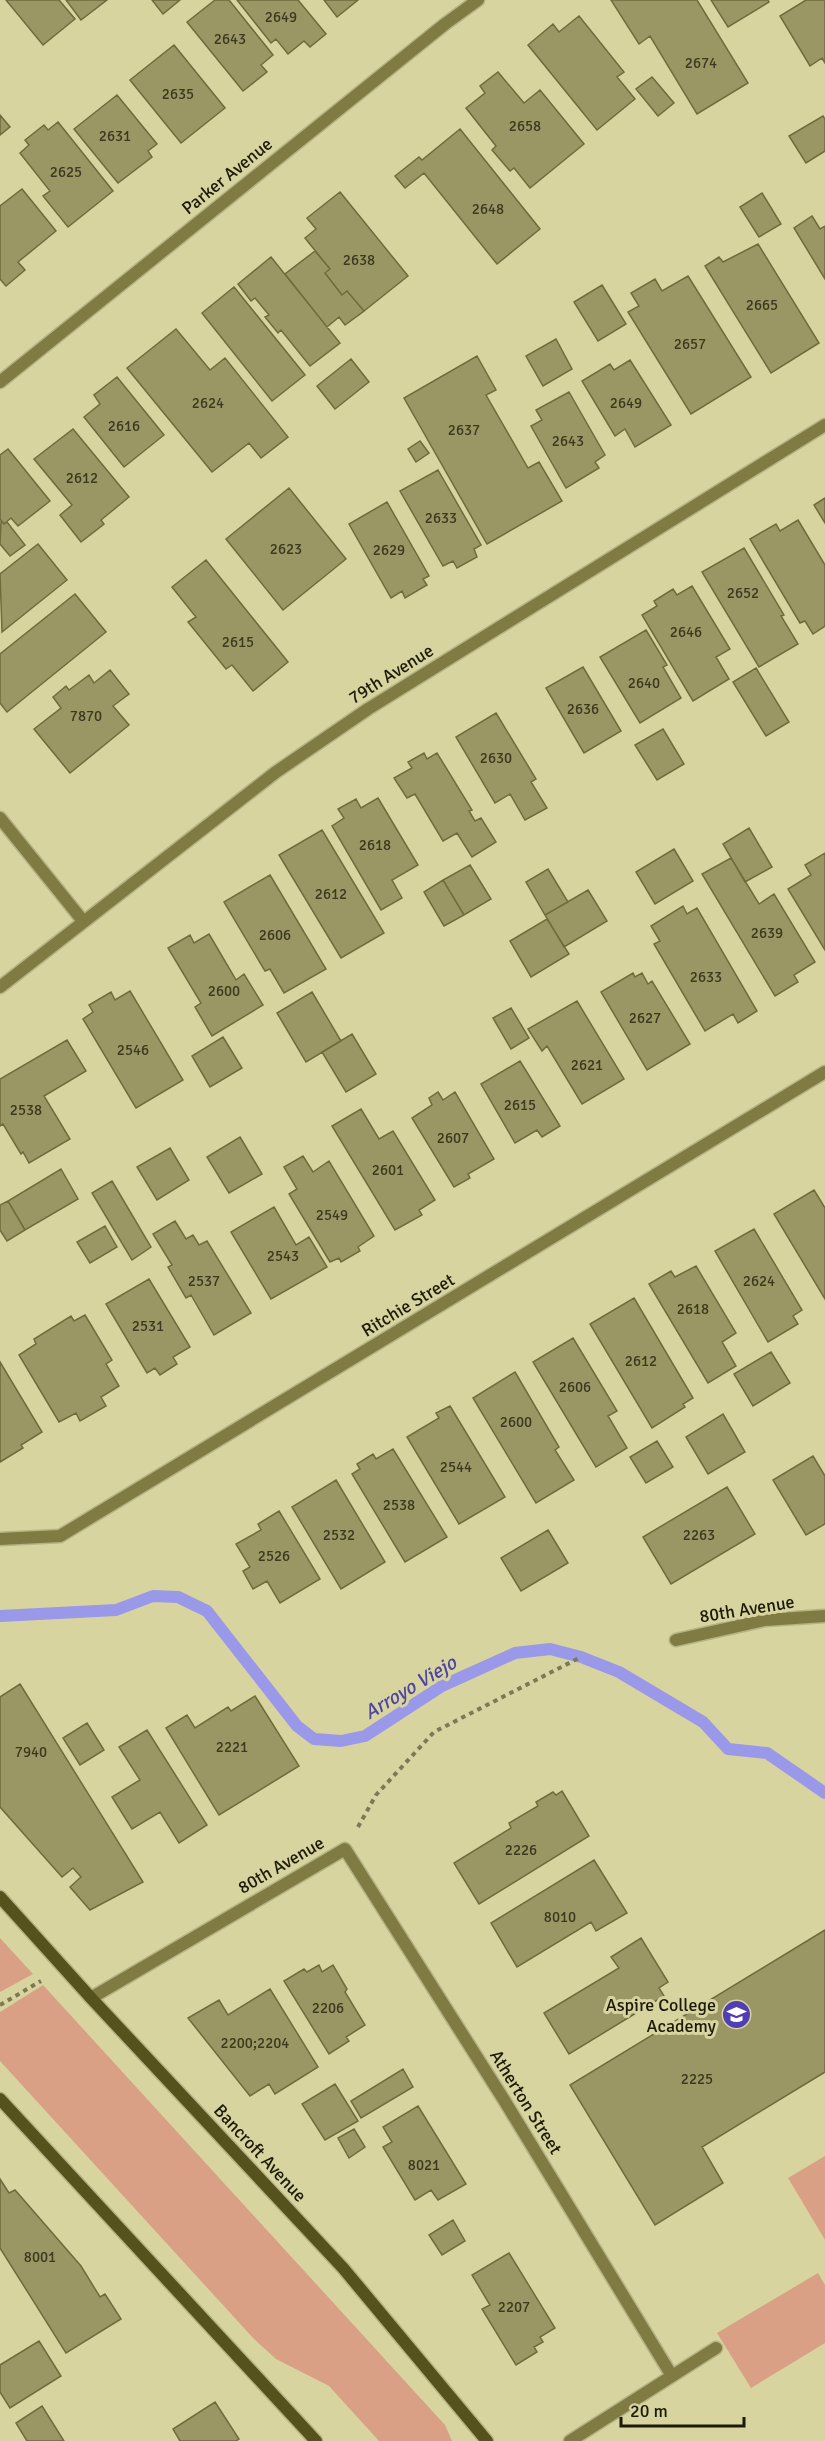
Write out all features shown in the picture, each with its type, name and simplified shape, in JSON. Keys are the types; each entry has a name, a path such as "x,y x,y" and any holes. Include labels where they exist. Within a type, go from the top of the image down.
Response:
{"main road":[{"name":"Bancroft Avenue","path":"0,1897 343,2268 487,2441"},
{"path":"0,2099 316,2441"}],"street":[{"name":"Parker Avenue","path":"0,382 445,24 478,0"},
{"name":"79th Avenue","path":"0,987 276,772 368,709 825,425"},
{"path":"0,818 82,921"},
{"name":"Ritchie Street","path":"0,1539 60,1536 825,1072"},
{"name":"80th Avenue","path":"675,1640 765,1620 825,1616"},
{"name":"80th Avenue","path":"91,1998 345,1849"},
{"name":"Atherton Street","path":"345,1849 504,2100 672,2376"},
{"path":"570,2441 716,2348"}],"path":[{"name":"80th Avenue","path":"345,1849 376,1795 434,1732 580,1657"},
{"path":"0,2005 64,1968"}],"shaded area":[{"path":"0,1938 33,1974 0,1992"},
{"path":"43,1985 445,2425 452,2441 379,2441 329,2386 276,2359 254,2339 0,2061 0,2012"},
{"path":"825,2156 825,2240 788,2178"},
{"path":"818,2273 825,2285 825,2343 751,2388 717,2333"}],"building":[{"path":"6,0 59,0 75,19 43,45"},
{"path":"66,0 107,0 81,20"},
{"path":"152,0 180,0 163,14"},
{"path":"215,0 229,0 273,55 261,65 267,72 243,91 187,22"},
{"path":"237,0 298,0 326,34 310,47 304,41 288,54 276,39 271,43"},
{"path":"324,0 358,0 337,17"},
{"path":"611,0 697,0 748,83 697,114 650,36 639,44"},
{"path":"711,0 768,0 769,2 728,27"},
{"path":"806,0 825,0 825,63 822,58 810,66 780,16"},
{"path":"579,16 624,72 617,77 635,99 597,130 528,45 553,24 559,32"},
{"path":"174,45 225,108 181,143 130,80"},
{"path":"498,72 524,103 540,90 584,144 530,188 514,168 510,171 492,150 496,146 466,108 485,93 480,86"},
{"path":"652,77 674,103 658,116 636,89"},
{"path":"117,95 157,144 148,151 152,157 118,183 74,129"},
{"path":"0,115 10,127 0,135"},
{"path":"823,116 825,119 825,151 806,163 789,136"},
{"path":"58,122 113,191 68,227 43,196 50,191 20,153 29,145 25,140 44,125 48,130"},
{"path":"460,129 540,229 497,264 424,173 405,188 395,176 419,157 422,160"},
{"path":"22,189 56,231 18,262 25,270 6,286 0,279 0,206"},
{"path":"340,192 408,276 364,311 347,291 342,295 325,273 330,269 305,238 316,229 307,218"},
{"path":"762,193 781,224 759,237 740,207"},
{"path":"812,216 820,229 825,226 825,279 794,228"},
{"path":"758,244 819,343 771,373 705,266 719,257 723,262"},
{"path":"315,251 330,269 325,273 342,295 347,291 364,311 345,325 339,317 327,327 285,274"},
{"path":"271,257 340,343 310,366 281,330 278,333 265,317 269,315 255,298 251,301 238,284"},
{"path":"688,276 751,377 691,414 628,312 639,306 631,293 655,279 662,291"},
{"path":"602,285 626,324 598,341 574,302"},
{"path":"234,287 305,375 272,401 202,313"},
{"path":"176,329 210,370 225,358 288,437 261,458 249,443 212,472 127,368"},
{"path":"556,339 572,369 543,386 526,356"},
{"path":"477,356 496,390 486,395 528,468 539,462 562,501 487,544 404,398"},
{"path":"351,359 369,382 335,409 317,386"},
{"path":"630,360 671,425 635,447 625,429 615,436 582,381 610,364 614,370"},
{"path":"117,377 164,435 124,467 84,417 100,404 94,395"},
{"path":"569,392 605,455 595,462 599,468 566,488 531,426 542,420 536,410"},
{"path":"73,429 129,497 101,520 104,524 81,542 60,515 72,505 34,459"},
{"path":"420,441 429,453 416,462 408,449"},
{"path":"8,449 50,501 18,526 11,518 4,524 0,519 0,455"},
{"path":"438,470 481,545 474,549 477,557 457,568 453,561 443,566 400,491"},
{"path":"289,488 346,559 283,610 226,539"},
{"path":"825,498 825,523 814,505"},
{"path":"387,502 429,576 423,579 427,585 405,598 402,591 391,598 349,524"},
{"path":"798,520 825,565 825,626 813,634 805,621 800,623 750,539 776,524 780,531"},
{"path":"1,521 4,524 7,522 25,545 10,556 0,544"},
{"path":"38,544 67,580 2,632 0,574"},
{"path":"744,548 784,615 781,616 798,644 759,667 702,572"},
{"path":"206,560 288,662 253,691 232,665 226,669 188,622 196,617 172,587"},
{"path":"692,586 730,649 716,657 729,679 693,701 642,615 657,606 654,601 673,589 677,595"},
{"path":"75,594 106,632 7,712 0,703 0,654"},
{"path":"646,630 667,665 663,667 681,698 640,723 600,657"},
{"path":"583,667 621,731 584,753 546,688"},
{"path":"756,668 789,722 766,736 733,682"},
{"path":"110,670 129,694 113,706 129,725 70,773 34,729 61,708 53,697 66,686 69,690 89,675 94,683"},
{"path":"496,713 536,779 531,782 547,808 525,820 510,794 495,803 456,737"},
{"path":"663,729 684,764 657,780 635,745"},
{"path":"424,753 427,759 437,753 472,810 469,811 475,821 481,818 496,842 472,857 457,833 443,841 415,794 407,798 394,778 412,768 408,762"},
{"path":"378,798 418,865 392,880 402,898 381,910 332,826 344,818 338,809 356,799 361,808"},
{"path":"749,828 772,867 745,882 723,844"},
{"path":"322,830 384,933 341,958 279,855"},
{"path":"674,849 693,881 655,904 636,872"},
{"path":"825,853 825,950 788,889 811,875 805,865"},
{"path":"731,858 759,904 774,894 815,962 794,975 798,982 775,996 702,874"},
{"path":"470,865 491,899 464,915 443,880"},
{"path":"548,869 568,902 545,915 526,882"},
{"path":"270,875 326,969 284,993 270,969 265,971 224,902"},
{"path":"443,880 464,915 444,926 424,892"},
{"path":"588,890 607,921 564,947 545,915"},
{"path":"683,906 687,914 697,908 757,1011 738,1023 733,1014 705,1031 654,944 660,941 651,926"},
{"path":"547,919 569,954 531,977 510,941"},
{"path":"209,934 236,980 244,974 263,1005 212,1036 195,1007 201,1003 168,948 190,935 194,943"},
{"path":"633,973 635,977 642,973 648,984 652,981 690,1044 647,1070 601,992"},
{"path":"130,991 183,1080 136,1108 83,1019 93,1012 89,1005 111,992 115,1000"},
{"path":"312,992 341,1041 306,1062 277,1013"},
{"path":"577,1001 624,1079 582,1104 547,1046 542,1051 528,1029"},
{"path":"511,1008 529,1038 511,1049 493,1018"},
{"path":"352,1034 376,1074 346,1092 322,1052"},
{"path":"223,1037 242,1068 210,1087 192,1056"},
{"path":"67,1040 86,1071 44,1096 70,1139 29,1163 3,1124 0,1126 0,1079"},
{"path":"520,1061 560,1126 542,1137 537,1130 515,1143 481,1084"},
{"path":"438,1092 443,1100 455,1092 494,1159 468,1174 470,1178 454,1187 412,1118 432,1105 429,1098"},
{"path":"361,1109 379,1139 393,1131 435,1200 419,1210 422,1215 395,1230 332,1126"},
{"path":"240,1137 262,1174 229,1193 207,1157"},
{"path":"170,1148 189,1180 157,1200 137,1167"},
{"path":"303,1156 313,1172 329,1161 374,1236 358,1247 360,1251 341,1262 339,1258 330,1262 289,1194 297,1189 284,1167"},
{"path":"61,1169 78,1199 25,1230 8,1201"},
{"path":"112,1181 151,1247 132,1260 92,1193"},
{"path":"814,1190 825,1208 825,1299 774,1214"},
{"path":"8,1201 25,1230 7,1241 0,1230 0,1205"},
{"path":"274,1207 296,1245 309,1237 327,1267 271,1299 231,1232"},
{"path":"175,1221 186,1239 193,1235 199,1245 207,1241 251,1313 214,1335 191,1295 186,1298 168,1267 172,1265 153,1234"},
{"path":"105,1226 117,1247 90,1263 77,1242"},
{"path":"754,1229 802,1310 793,1316 798,1324 768,1342 715,1251"},
{"path":"696,1266 736,1333 722,1342 736,1366 708,1383 649,1284 671,1271 675,1277"},
{"path":"149,1279 190,1347 173,1357 177,1364 160,1375 155,1368 147,1373 106,1304"},
{"path":"634,1298 693,1398 683,1404 685,1407 652,1428 590,1324"},
{"path":"85,1315 112,1360 106,1364 119,1386 101,1397 106,1406 80,1421 76,1413 59,1422 19,1355 36,1344 34,1339 71,1316 74,1321"},
{"path":"573,1338 617,1411 608,1416 627,1448 596,1467 533,1362"},
{"path":"771,1352 790,1383 753,1406 734,1374"},
{"path":"0,1362 42,1432 21,1445 23,1448 0,1462"},
{"path":"515,1372 559,1447 555,1450 574,1480 536,1503 473,1398"},
{"path":"450,1406 505,1497 459,1524 407,1437 439,1418 436,1413"},
{"path":"723,1414 745,1452 708,1474 686,1437"},
{"path":"657,1441 673,1467 646,1483 630,1457"},
{"path":"393,1449 447,1537 405,1562 352,1474 360,1469 357,1464 373,1454 376,1459"},
{"path":"813,1456 825,1476 825,1524 806,1535 773,1480"},
{"path":"336,1480 385,1562 341,1589 292,1507"},
{"path":"727,1487 755,1534 671,1584 643,1537"},
{"path":"279,1511 320,1579 280,1603 267,1581 253,1589 243,1571 250,1567 236,1544 261,1530 258,1524"},
{"path":"548,1530 568,1563 521,1591 501,1558"},
{"path":"20,1684 143,1882 90,1910 70,1887 81,1877 73,1868 62,1877 0,1807 0,1697"},
{"path":"255,1696 299,1766 219,1815 166,1728 187,1715 195,1728 228,1707 231,1711"},
{"path":"87,1723 104,1750 80,1765 63,1738"},
{"path":"147,1730 207,1825 179,1843 160,1812 132,1829 112,1797 140,1780 119,1747"},
{"path":"562,1791 589,1836 479,1904 454,1863 511,1828 509,1823 538,1806 536,1802 553,1792 556,1795"},
{"path":"594,1860 627,1913 596,1931 591,1922 517,1967 491,1923"},
{"path":"825,1930 825,2072 702,2147 723,2183 655,2225 570,2085"},
{"path":"641,1938 668,1982 659,1988 664,1996 569,2054 544,2013 619,1968 611,1957"},
{"path":"319,1965 322,1972 333,1965 347,1989 345,1992 365,2025 346,2037 349,2041 329,2054 284,1981 304,1969 307,1972"},
{"path":"270,1989 318,2067 275,2094 269,2084 250,2096 188,2018 219,2000 228,2015"},
{"path":"403,2069 413,2087 361,2118 351,2101"},
{"path":"335,2084 358,2121 325,2140 302,2104"},
{"path":"418,2106 466,2184 438,2200 431,2190 415,2200 383,2147 392,2142 383,2127"},
{"path":"354,2129 365,2147 349,2158 338,2138"},
{"path":"0,2179 9,2193 15,2190 81,2266 100,2297 105,2294 121,2319 66,2353 0,2248"},
{"path":"453,2220 465,2241 442,2255 429,2235"},
{"path":"509,2253 555,2328 540,2337 543,2342 534,2347 537,2352 516,2365 482,2309 490,2305 472,2275"},
{"path":"39,2341 61,2376 10,2408 0,2392 0,2365"},
{"path":"215,2402 239,2439 236,2441 180,2441 173,2429"},
{"path":"42,2406 64,2441 27,2441 16,2423"}],"waterway":[{"name":"Arroyo Viejo","path":"0,1616 116,1610 153,1596 178,1597 207,1611 297,1726 314,1739 341,1741 365,1736 442,1686 515,1653 550,1649 581,1657 619,1672 703,1722 728,1749 767,1753 825,1793"}],"place":[{"name":"Aspire College Academy","path":"737,2015"}]}
